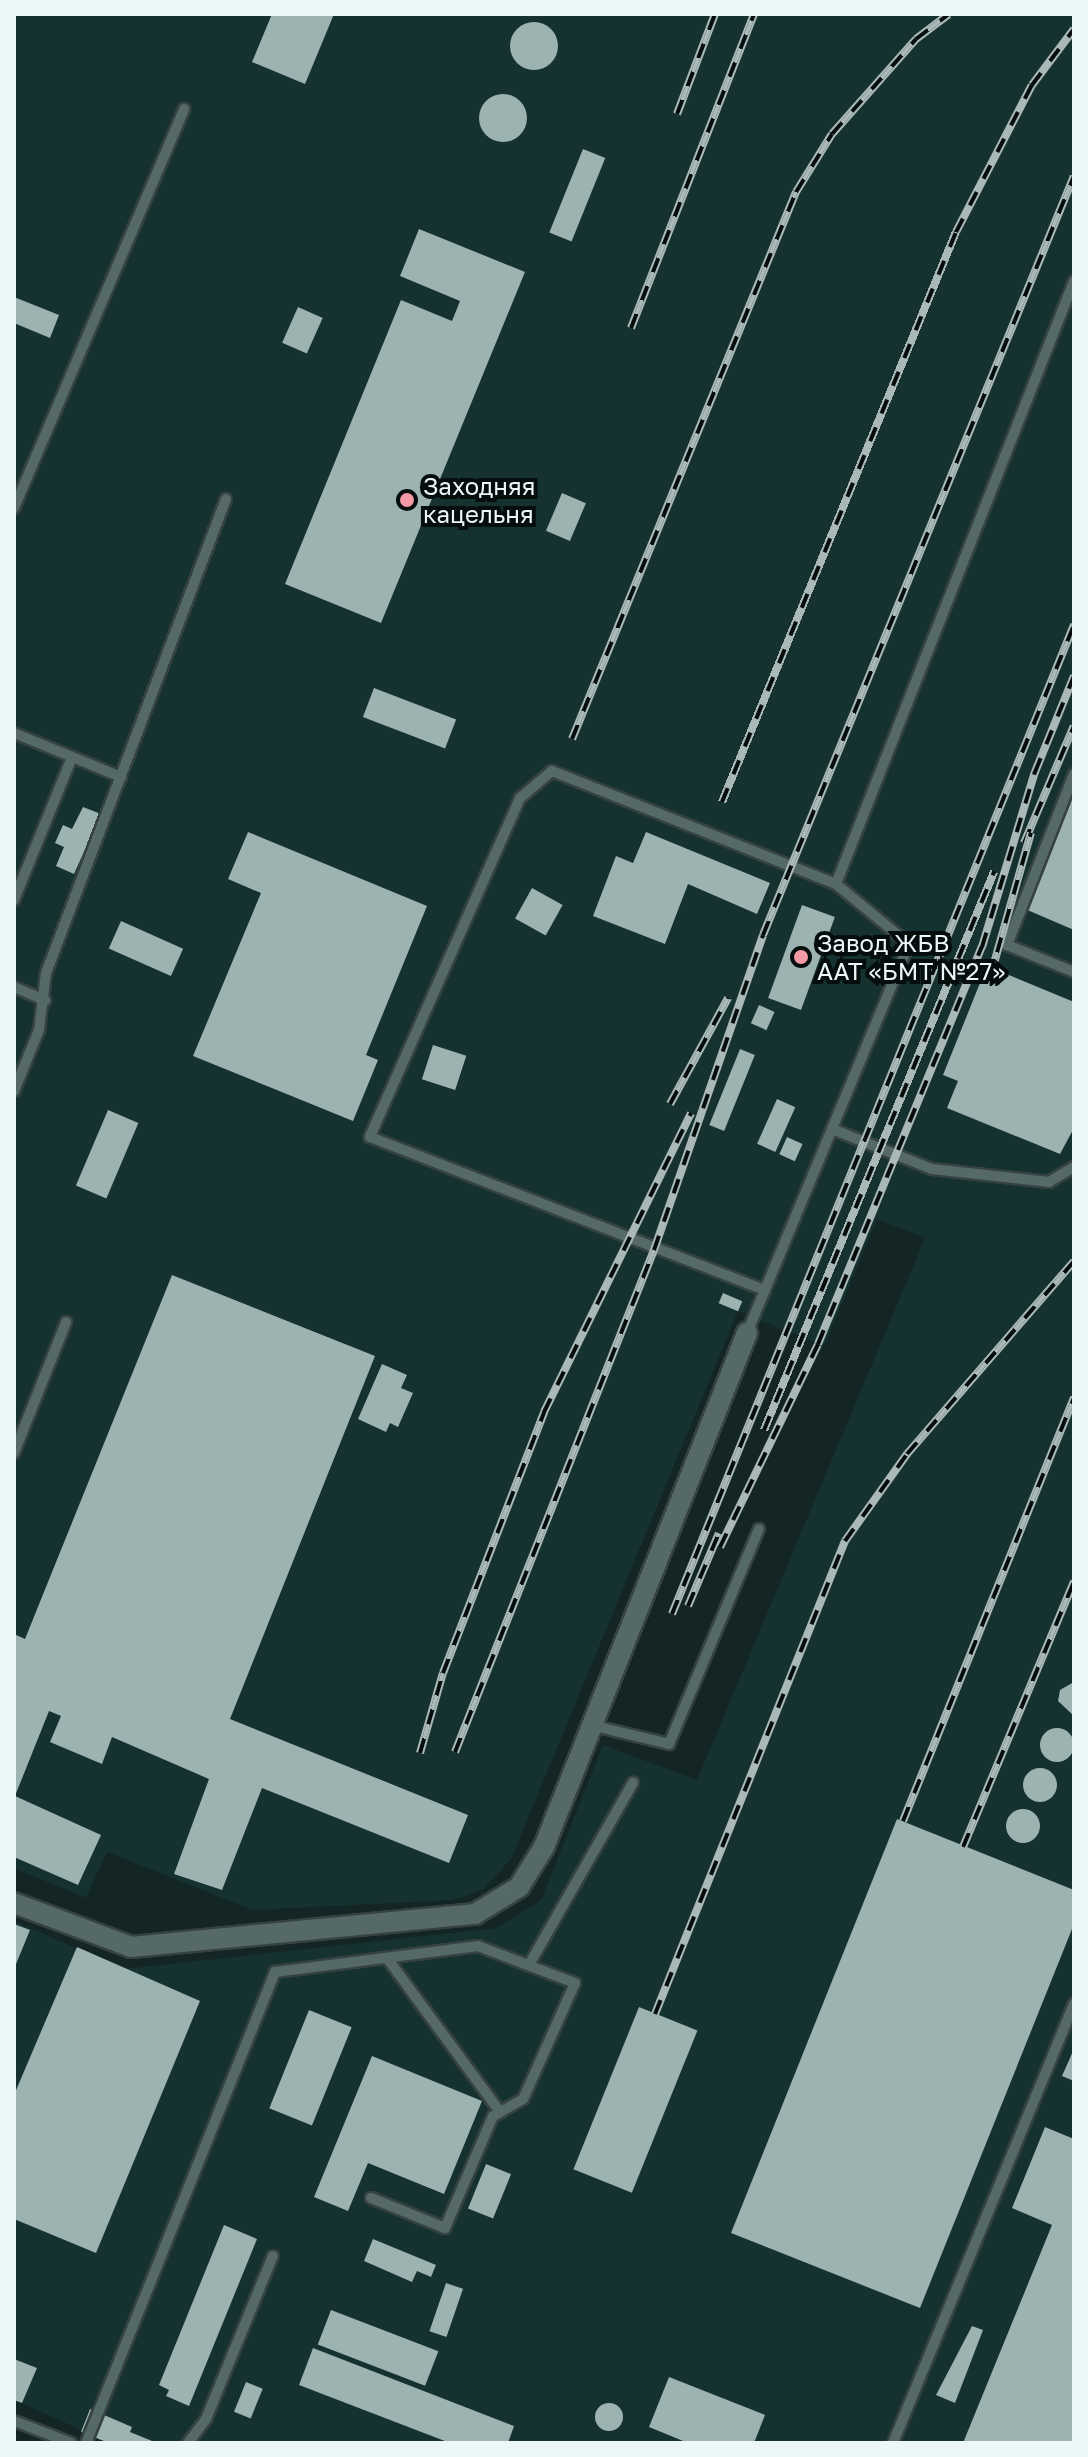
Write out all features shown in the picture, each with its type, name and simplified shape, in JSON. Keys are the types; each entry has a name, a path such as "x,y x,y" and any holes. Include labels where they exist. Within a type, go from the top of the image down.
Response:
{"street":[{"path":"14,1903 131,1947 475,1914 519,1887 544,1847 747,1333"}],"lane":[{"path":"14,508 184,109"},
{"path":"836,884 1074,281"},
{"path":"14,1091 45,1000 46,973 226,499"},
{"path":"14,733 121,777"},
{"path":"14,900 72,757"},
{"path":"747,1333 765,1290 909,944 836,884 552,771 520,798 370,1137 765,1290"},
{"path":"1074,774 1007,945 1074,972"},
{"path":"14,987 45,1000"},
{"path":"832,1129 932,1169 1049,1182 1074,1167"},
{"path":"14,1453 66,1322"},
{"path":"591,1725 669,1744 759,1529"},
{"path":"529,1965 633,1783"},
{"path":"86,2443 275,1972 478,1946 575,1983 523,2099 500,2112 445,2228 371,2198"},
{"path":"387,1958 500,2112"},
{"path":"893,2443 1074,2004"},
{"path":"188,2443 206,2419 273,2256"},
{"path":"14,2421 71,2443"}],"shaded area":[{"path":"14,14 1074,14 1074,2443 109,2443 22,2403 37,2368 14,2359 14,1921 124,1969 497,1928 541,1900 603,1745 697,1780 925,1238 877,1219 824,1346 738,1311 511,1859 484,1889 454,1900 252,1910 107,1852 86,1898 14,1868"}],"building":[{"path":"272,14 334,14 305,84 252,62"},
{"path":"534,22 551,29 558,46 551,63 534,70 517,63 510,46 517,29"},
{"path":"503,94 520,101 527,118 520,135 503,142 486,135 479,118 486,101"},
{"path":"583,149 605,158 572,241 549,232"},
{"path":"419,229 525,272 381,623 285,584 401,300 452,321 460,301 400,276"},
{"path":"14,297 59,315 50,338 14,323"},
{"path":"298,307 323,318 307,354 282,343"},
{"path":"562,493 586,503 570,541 546,531"},
{"path":"374,688 456,720 445,748 363,717"},
{"path":"1074,792 1074,930 1025,909"},
{"path":"83,807 101,814 74,874 56,866 64,847 55,843 63,825 72,829"},
{"path":"248,832 427,906 366,1055 378,1060 353,1121 193,1056 261,893 228,879"},
{"path":"646,832 770,883 757,914 688,884 665,944 593,916 616,856 633,863"},
{"path":"532,888 563,905 546,936 515,919"},
{"name":"Завод ЖБВ ААТ «БМТ №27»","path":"802,905 835,917 801,1010 768,998"},
{"path":"121,921 183,949 171,976 109,948"},
{"path":"1004,973 1074,1002 1074,1128 1060,1154 947,1108 958,1081 943,1075 982,978 999,985"},
{"path":"759,1005 775,1012 766,1030 751,1023"},
{"path":"433,1045 466,1056 455,1090 422,1079"},
{"path":"740,1049 755,1055 724,1131 709,1125"},
{"path":"777,1099 795,1107 775,1152 757,1144"},
{"path":"108,1110 138,1123 106,1198 76,1185"},
{"path":"787,1137 803,1144 795,1161 779,1154"},
{"path":"172,1275 375,1356 230,1719 468,1815 449,1863 262,1788 222,1890 174,1874 209,1779 112,1737 102,1764 50,1742 61,1716 49,1711 15,1796 101,1835 78,1885 14,1857 14,1634 25,1639"},
{"path":"723,1293 742,1301 738,1311 719,1303"},
{"path":"382,1364 407,1375 401,1388 413,1393 398,1427 390,1423 386,1432 358,1419"},
{"path":"1074,1682 1074,1716 1058,1701 1060,1690"},
{"path":"1057,1728 1069,1733 1074,1745 1069,1757 1057,1762 1045,1757 1040,1745 1045,1733"},
{"path":"1040,1768 1052,1773 1057,1785 1052,1797 1040,1802 1028,1797 1023,1785 1028,1773"},
{"path":"1023,1809 1035,1814 1040,1826 1035,1838 1023,1843 1011,1838 1006,1826 1011,1814"},
{"path":"897,1819 1074,1890 1074,1924 920,2308 731,2233"},
{"path":"14,1924 30,1930 14,1969"},
{"path":"77,1947 200,2001 96,2253 14,2219 14,2095"},
{"path":"639,2007 697,2031 632,2193 573,2169"},
{"path":"309,2010 352,2027 312,2126 269,2108"},
{"path":"1074,2049 1074,2081 1062,2076"},
{"path":"372,2056 482,2101 444,2194 368,2163 348,2211 314,2197"},
{"path":"1045,2127 1074,2139 1074,2443 963,2443 1052,2225 1012,2208"},
{"path":"486,2164 511,2174 493,2219 468,2209"},
{"path":"224,2225 257,2239 189,2406 166,2396 169,2390 159,2385"},
{"path":"373,2239 436,2265 431,2277 417,2271 412,2282 364,2261"},
{"path":"446,2283 463,2289 446,2337 429,2331"},
{"path":"331,2310 438,2351 425,2386 318,2345"},
{"path":"972,2326 983,2330 955,2403 936,2395"},
{"path":"313,2348 514,2426 508,2443 450,2443 299,2385"},
{"path":"14,2359 37,2368 22,2403 14,2400"},
{"path":"669,2377 765,2415 754,2443 688,2443 649,2427"},
{"path":"246,2382 263,2389 251,2418 234,2412"},
{"path":"609,2403 619,2407 623,2417 619,2427 609,2431 599,2427 595,2417 599,2407"},
{"path":"90,2409 132,2427 130,2432 157,2443 109,2443 81,2432"}],"railway":[{"path":"677,114 715,14"},
{"path":"631,328 754,14"},
{"path":"572,739 796,192 832,134 916,39 949,14"},
{"path":"722,802 956,232 1032,85 1074,29"},
{"path":"455,1752 654,1250 763,935 1074,176"},
{"path":"672,1614 1074,625"},
{"path":"720,1547 818,1344 982,947 1035,772 1074,676"},
{"path":"1024,843 1074,726"},
{"path":"989,981 1031,833"},
{"path":"764,1430 994,872"},
{"path":"670,1104 728,998"},
{"path":"420,1753 443,1673 544,1412 691,1113"},
{"path":"655,2014 845,1541 907,1454 1074,1261"},
{"path":"903,1821 1074,1397"},
{"path":"688,1606 719,1533"},
{"path":"963,1847 1074,1581"}],"place":[{"name":"Заходняя кацельня","path":"407,500"},
{"name":"Завод ЖБВ ААТ «БМТ №27»","path":"801,957"}]}
